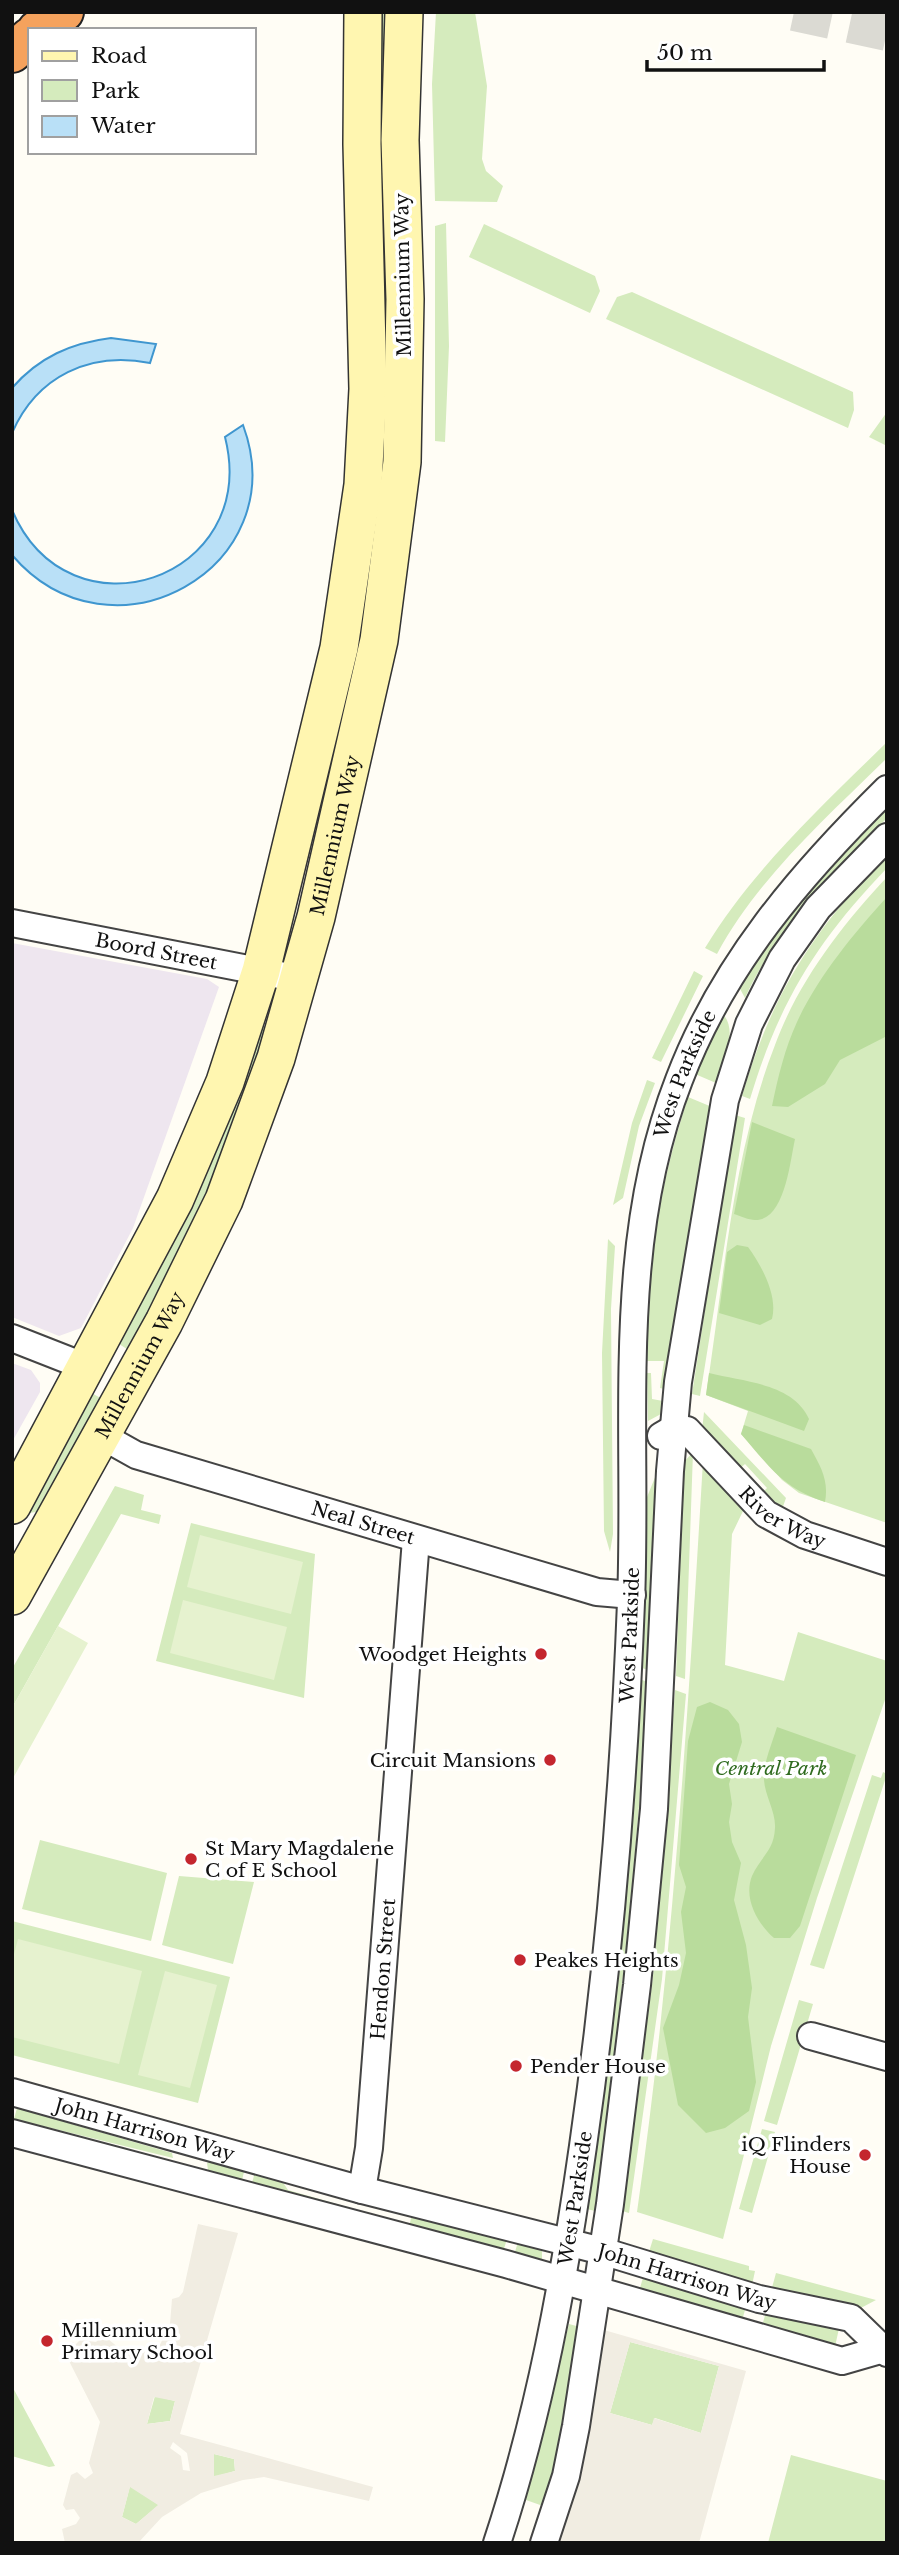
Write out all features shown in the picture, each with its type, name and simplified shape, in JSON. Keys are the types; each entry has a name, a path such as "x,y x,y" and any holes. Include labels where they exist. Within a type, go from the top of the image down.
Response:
{"highway":[{"path":"40,28 64,12"},
{"path":"12,53 28,39"}],"street":[{"name":"Millennium Way","path":"12,1505 199,1146 247,1021 340,648 353,572 368,389 362,144 363,12"},
{"name":"Millennium Way","path":"12,1596 164,1322 223,1200 276,1058 300,979 379,640 402,462 405,299 400,140 404,12"},
{"path":"364,458 402,462"},
{"name":"West Parkside","path":"497,2543 535,2412 563,2282 604,1981 621,1795 632,1595 633,1322 637,1254 652,1167 678,1082 723,989 765,923 836,839 887,789"},
{"name":"West Parkside","path":"544,2543 566,2476 597,2292 631,2034 654,1809 673,1429 725,1100 741,1046 765,990 801,930 844,879 887,836"},
{"name":"Boord Street","path":"12,923 300,979"},
{"path":"12,1338 86,1367"},
{"path":"634,1468 657,1438 673,1429"},
{"name":"River Way","path":"673,1429 687,1430 701,1442 766,1514 805,1535 887,1562"},
{"name":"Neal Street","path":"102,1436 135,1455 597,1592 632,1595"},
{"name":"Hendon Street","path":"362,2190 369,2148 416,1539"},
{"path":"811,2036 887,2057"},
{"name":"John Harrison Way","path":"12,2092 362,2190 602,2251 759,2299 850,2318 886,2344"},
{"name":"John Harrison Way","path":"12,2133 389,2232 842,2361 886,2344"},
{"path":"389,2232 398,2199"}],"shaded area":[{"path":"12,943 207,979 219,987 133,1228 81,1328 59,1336 12,1317"},
{"path":"12,1363 31,1370 40,1383 40,1392 12,1442"},
{"path":"198,2224 238,2233 180,2434 373,2487 369,2501 264,2477 243,2480 201,2493 162,2517 138,2543 65,2543 62,2529 76,2524 80,2518 74,2509 66,2510 63,2505 71,2475 77,2472 85,2479 93,2473 89,2463 100,2422 67,2357 69,2345 73,2342 75,2345 84,2336 88,2341 96,2342 103,2335 119,2348 156,2353 170,2324 172,2299 183,2292","holes":["154,2397 175,2401 170,2421 147,2424","173,2442 187,2453 190,2471 183,2470 181,2456 170,2448","214,2454 234,2459 235,2471 214,2476","130,2487 158,2505 136,2524 122,2517"]},
{"path":"604,2330 746,2371 699,2543 558,2543 578,2485","holes":["630,2342 719,2366 701,2433 654,2418 652,2425 610,2413"]}],"green space":[{"path":"381,12 391,12 387,170 376,171"},
{"path":"436,12 475,12 487,86 482,159 486,171 503,186 497,202 435,201 432,84"},
{"path":"446,223 449,346 445,442 435,441 435,226"},
{"path":"484,224 595,276 600,291 590,313 469,257"},
{"path":"632,292 853,392 854,410 848,428 606,319 617,297"},
{"path":"887,412 887,446 869,437"},
{"path":"887,742 887,758 817,826 773,874 752,900 717,954 705,948 724,919 767,865"},
{"path":"887,808 887,818 827,880 790,924 773,947 745,998 739,987 772,939 827,871"},
{"path":"887,854 887,868 840,921 803,974 774,1032 750,1099 742,1096 767,1026 798,965 837,910"},
{"path":"887,877 887,1523 799,1493 782,1480 741,1434 748,1411 706,1395 731,1218 760,1087 785,1022 809,977 838,935"},
{"path":"887,897 887,1036 840,1060 825,1084 788,1107 772,1106 785,1052 806,1005 837,956"},
{"path":"694,971 703,976 661,1062 652,1058"},
{"path":"723,1014 730,1030 716,1083 695,1074"},
{"path":"260,1025 273,1030 228,1151 133,1353 116,1342"},
{"path":"647,1080 655,1083 639,1126 623,1198 613,1205 632,1123"},
{"path":"688,1097 712,1107 664,1389 660,1388 664,1361 647,1361 650,1291 662,1196"},
{"path":"735,1115 745,1118 700,1396 692,1394"},
{"path":"752,1122 795,1139 780,1201 765,1218 755,1220 734,1214"},
{"path":"608,1239 615,1246 611,1309 613,1534 610,1552 604,1531 602,1353"},
{"path":"737,1245 748,1247 759,1263 771,1291 772,1319 760,1325 719,1313 727,1252"},
{"path":"647,1373 651,1373 652,1399 663,1401 661,1414 648,1421"},
{"path":"709,1373 766,1386 792,1398 802,1407 809,1419 804,1431 706,1395"},
{"path":"88,1391 106,1401 43,1511 22,1514"},
{"path":"704,1412 786,1498 780,1515 759,1496 767,1488 745,1464 737,1471 702,1431"},
{"path":"744,1425 811,1449 825,1481 825,1502 798,1490 777,1475 741,1434"},
{"path":"693,1452 685,1679 676,1676 684,1462"},
{"name":"Central Park","path":"703,1461 744,1509 732,1534 725,1665 784,1681 798,1632 887,1661 887,1694 817,1898 771,2046 723,2239 637,2212 670,1931"},
{"path":"656,1475 648,1670 642,1668 647,1497"},
{"path":"115,1486 144,1495 141,1510 161,1515 159,1524 121,1514 12,1708 12,1669"},
{"path":"191,1523 315,1554 304,1698 156,1661"},
{"path":"200,1535 303,1562 291,1614 187,1587"},
{"path":"183,1600 287,1627 274,1680 170,1653"},
{"path":"58,1626 88,1643 12,1780 12,1708"},
{"path":"642,1680 648,1682 644,1748 619,2013 595,2211 587,2209 618,1982"},
{"path":"675,1690 686,1694 662,1979 629,2213 622,2211 653,1977"},
{"path":"710,1702 728,1710 739,1724 742,1742 729,1784 732,1804 729,1822 732,1842 741,1863 734,1900 746,1945 752,1988 748,2017 756,2082 749,2111 725,2128 706,2133 678,2105 663,2028 679,1985 686,1953 681,1912 686,1887 679,1865 688,1741 697,1707"},
{"path":"777,1727 856,1755 800,1926 790,1938 774,1938 768,1932 754,1910 749,1893 752,1876 770,1848 774,1836 775,1822 764,1774"},
{"path":"883,1772 887,1774 824,1969 810,1965 872,1775 881,1778"},
{"path":"40,1840 167,1873 151,1941 22,1909"},
{"path":"179,1876 254,1882 233,1964 162,1945"},
{"path":"12,1921 230,1977 198,2103 12,2055"},
{"path":"18,1939 142,1971 119,2064 12,2037 12,1962"},
{"path":"165,1971 217,1985 190,2088 138,2075"},
{"path":"799,2000 813,2004 777,2125 764,2121"},
{"path":"17,2108 172,2153 173,2158 14,2119"},
{"path":"762,2129 775,2132 752,2213 739,2209"},
{"path":"212,2160 245,2168 242,2180 208,2170 207,2163"},
{"path":"255,2172 280,2178 288,2190 382,2217 252,2183"},
{"path":"412,2214 507,2239 503,2252 409,2227"},
{"path":"653,2239 749,2266 749,2270 755,2271 751,2290 648,2255"},
{"path":"518,2242 542,2250 542,2259 514,2255"},
{"path":"776,2273 876,2300 859,2309 770,2295"},
{"path":"644,2274 747,2303 741,2324 638,2295"},
{"path":"767,2308 840,2324 834,2351 761,2330"},
{"path":"569,2324 580,2327 556,2461 543,2506 526,2500"},
{"path":"630,2342 719,2366 701,2433 655,2418 652,2425 610,2413"},
{"path":"12,2386 55,2466 49,2467 12,2456"},
{"path":"155,2396 175,2401 170,2421 147,2424"},
{"path":"214,2454 234,2459 235,2471 214,2477"},
{"path":"791,2455 887,2481 887,2543 768,2543"},
{"path":"130,2486 159,2505 136,2524 122,2517"}],"water":[{"path":"111,338 156,344 150,363 107,361 68,372 36,396 12,433 12,388 22,377 57,353"},
{"path":"243,425 252,476 243,522 219,560 185,587 143,603 97,604 53,589 12,555 12,510 39,551 74,575 114,583 153,577 188,558 215,528 229,487 225,437"}],"tunnel":[{"path":"794,12 887,32"}],"place":[{"name":"Woodget Heights","path":"541,1654"},
{"name":"Circuit Mansions","path":"550,1760"},
{"name":"St Mary Magdalene C of E School","path":"191,1859"},
{"name":"Peakes Heights","path":"520,1960"},
{"name":"Pender House","path":"516,2066"},
{"name":"iQ Flinders House","path":"865,2155"},
{"name":"Millennium Primary School","path":"47,2341"}]}
